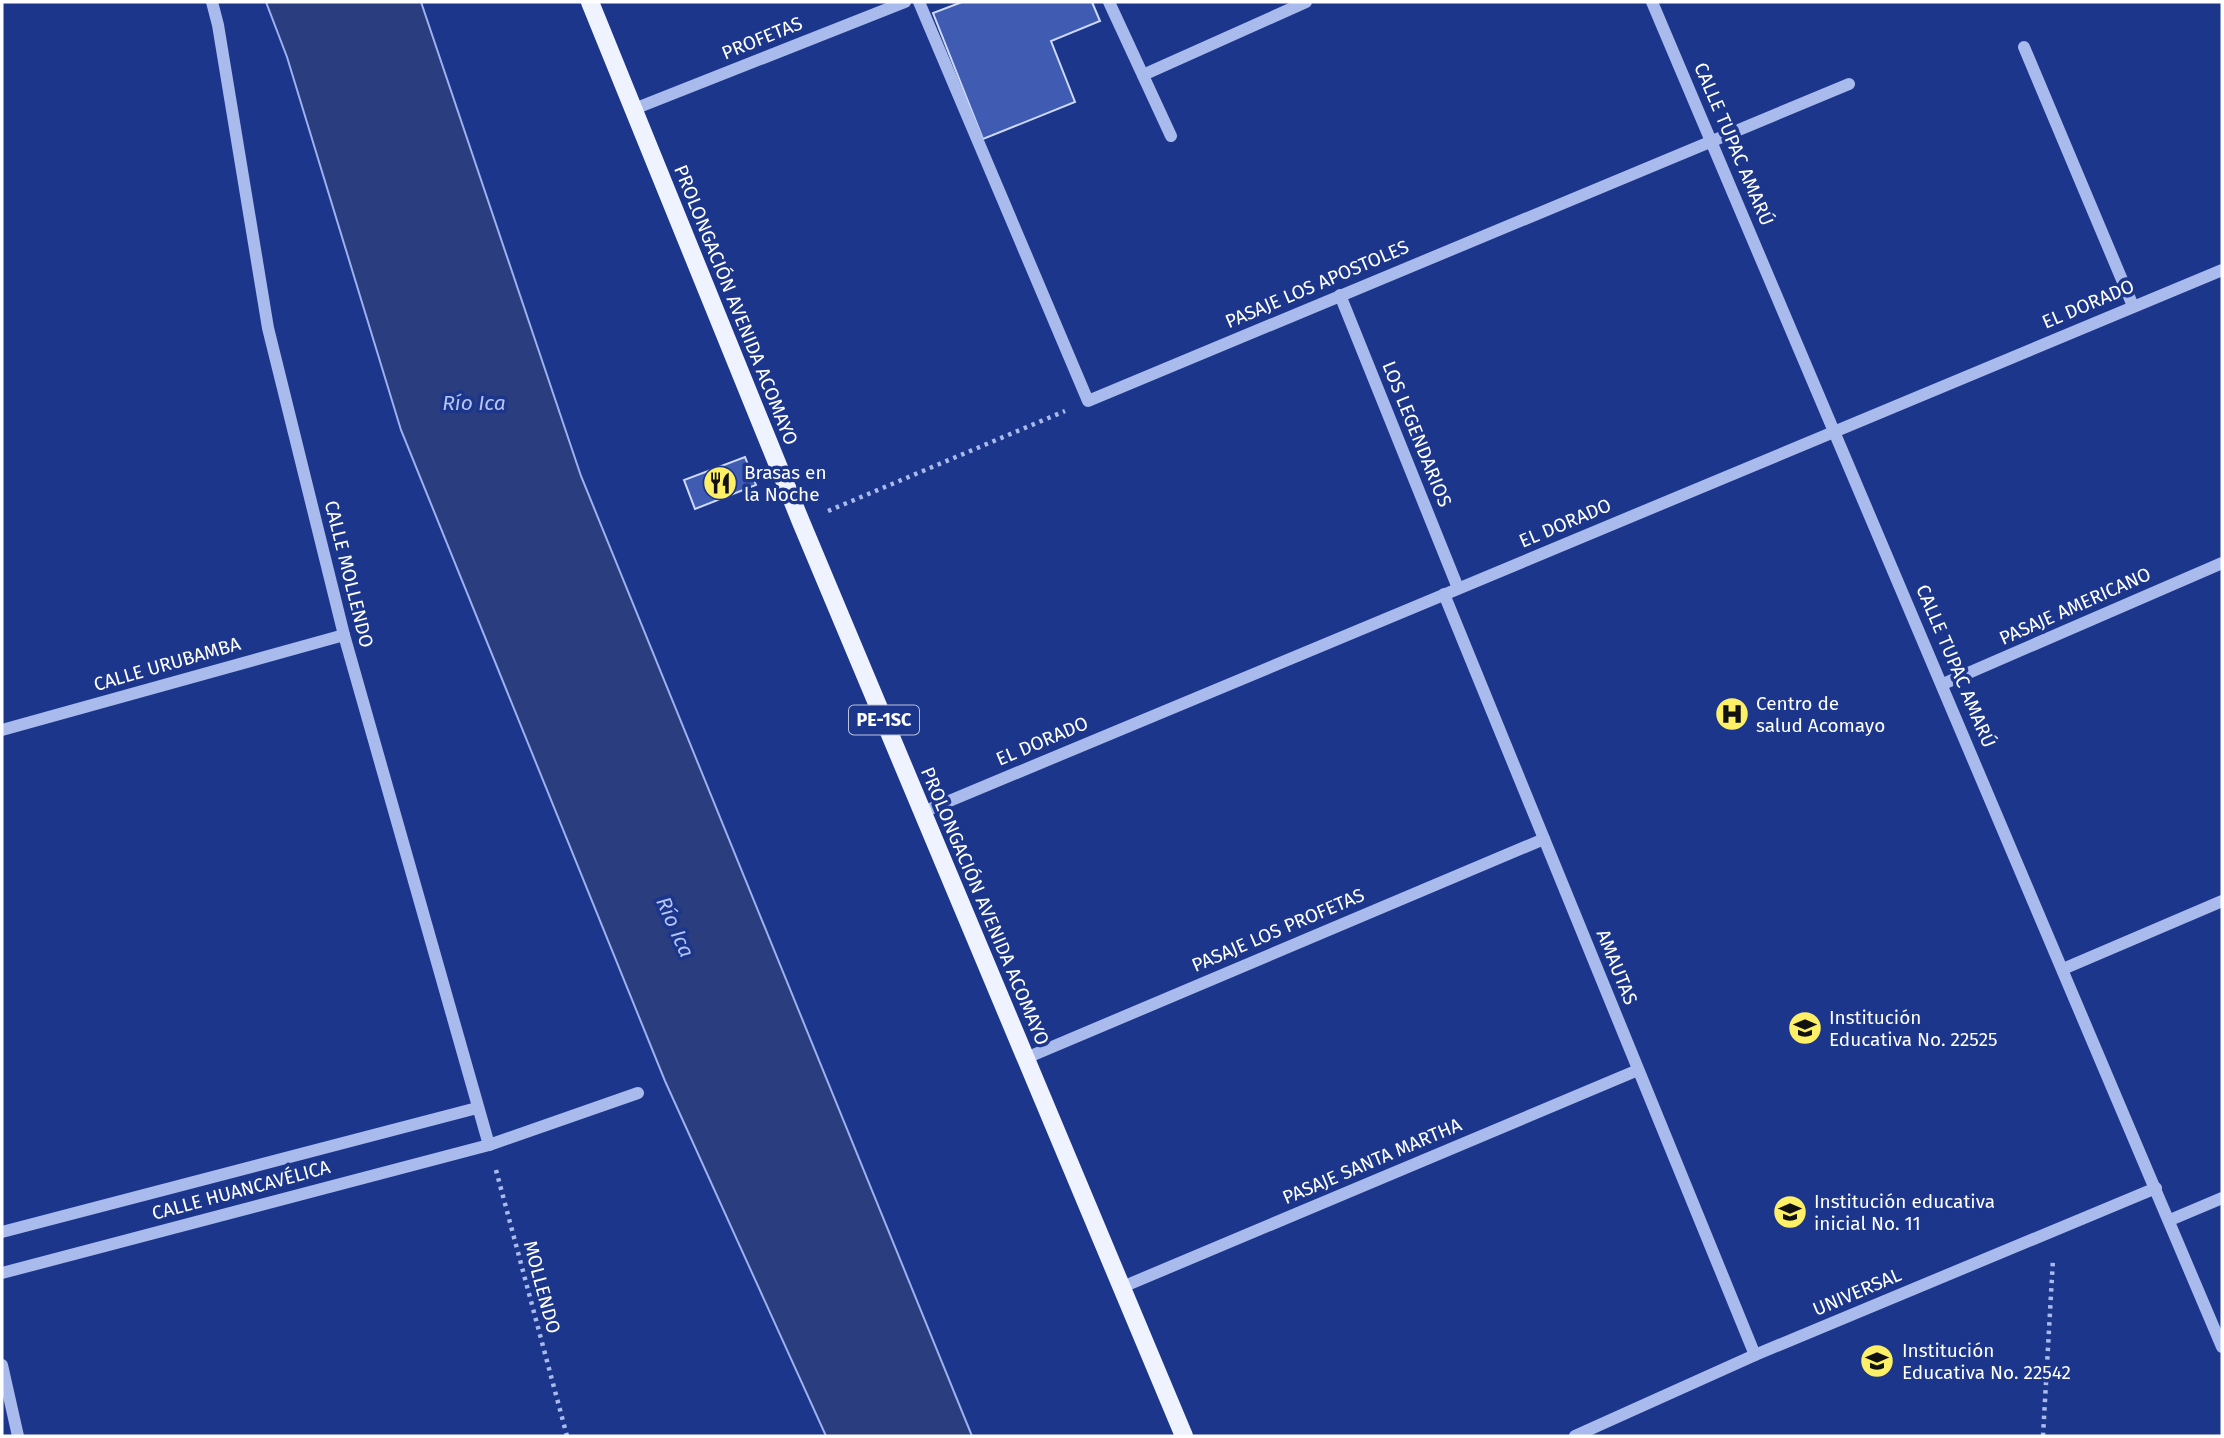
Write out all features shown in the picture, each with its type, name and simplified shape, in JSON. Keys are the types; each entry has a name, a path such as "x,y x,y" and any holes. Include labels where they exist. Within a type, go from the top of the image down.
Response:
{"main road":[{"name":"PROLONGACIÓN AVENIDA ACOMAYO","path":"590,2 801,522 1184,1436"}],"street":[{"name":"CALLE MOLLENDO","path":"212,2 218,24 268,328 344,635 489,1145"},
{"name":"PROFETAS","path":"634,109 905,2"},
{"path":"919,2 1088,401"},
{"path":"1109,2 1171,136"},
{"path":"1143,75 1306,2"},
{"name":"CALLE TUPAC AMARÚ","path":"1653,2 2222,1347"},
{"path":"2024,47 2133,306"},
{"name":"PASAJE LOS APOSTOLES","path":"1088,401 1849,84"},
{"name":"EL DORADO","path":"923,812 2222,270"},
{"name":"LOS LEGENDARIOS","path":"1340,295 1458,588"},
{"name":"PASAJE AMERICANO","path":"1943,684 2222,563"},
{"name":"AMAUTAS","path":"1444,594 1755,1355"},
{"name":"CALLE URUBAMBA","path":"2,730 344,635"},
{"name":"PASAJE LOS PROFETAS","path":"1026,1058 1544,839"},
{"path":"2063,969 2222,901"},
{"name":"PASAJE SANTA MARTHA","path":"1120,1288 1638,1070"},
{"name":"CALLE HUANCAVÉLICA","path":"2,1273 489,1145 638,1093"},
{"path":"2,1232 477,1108"},
{"name":"UNIVERSAL","path":"1575,1436 1755,1355 2157,1188"},
{"path":"2170,1220 2222,1198"},
{"path":"2,1365 18,1436"}],"path":[{"path":"801,522 1088,401"},
{"name":"MOLLENDO","path":"489,1145 567,1436"},
{"path":"2043,1436 2055,1230"}],"water":[{"name":"Río Ica","path":"266,2 421,2 581,476 972,1436 826,1436 665,1081 401,430 287,57"}],"building":[{"path":"962,2 1092,2 1100,21 1051,41 1075,102 983,139 933,13"},
{"name":"Brasas en la Noche","path":"745,457 756,485 695,509 684,480"}],"place":[{"name":"Brasas en la Noche","path":"720,483"},
{"name":"Centro de salud Acomayo","path":"1732,714"},
{"name":"Institución Educativa No. 22525","path":"1805,1028"},
{"name":"Institución educativa inicial No. 11","path":"1790,1212"},
{"name":"Institución Educativa No. 22542","path":"1877,1361"}]}
